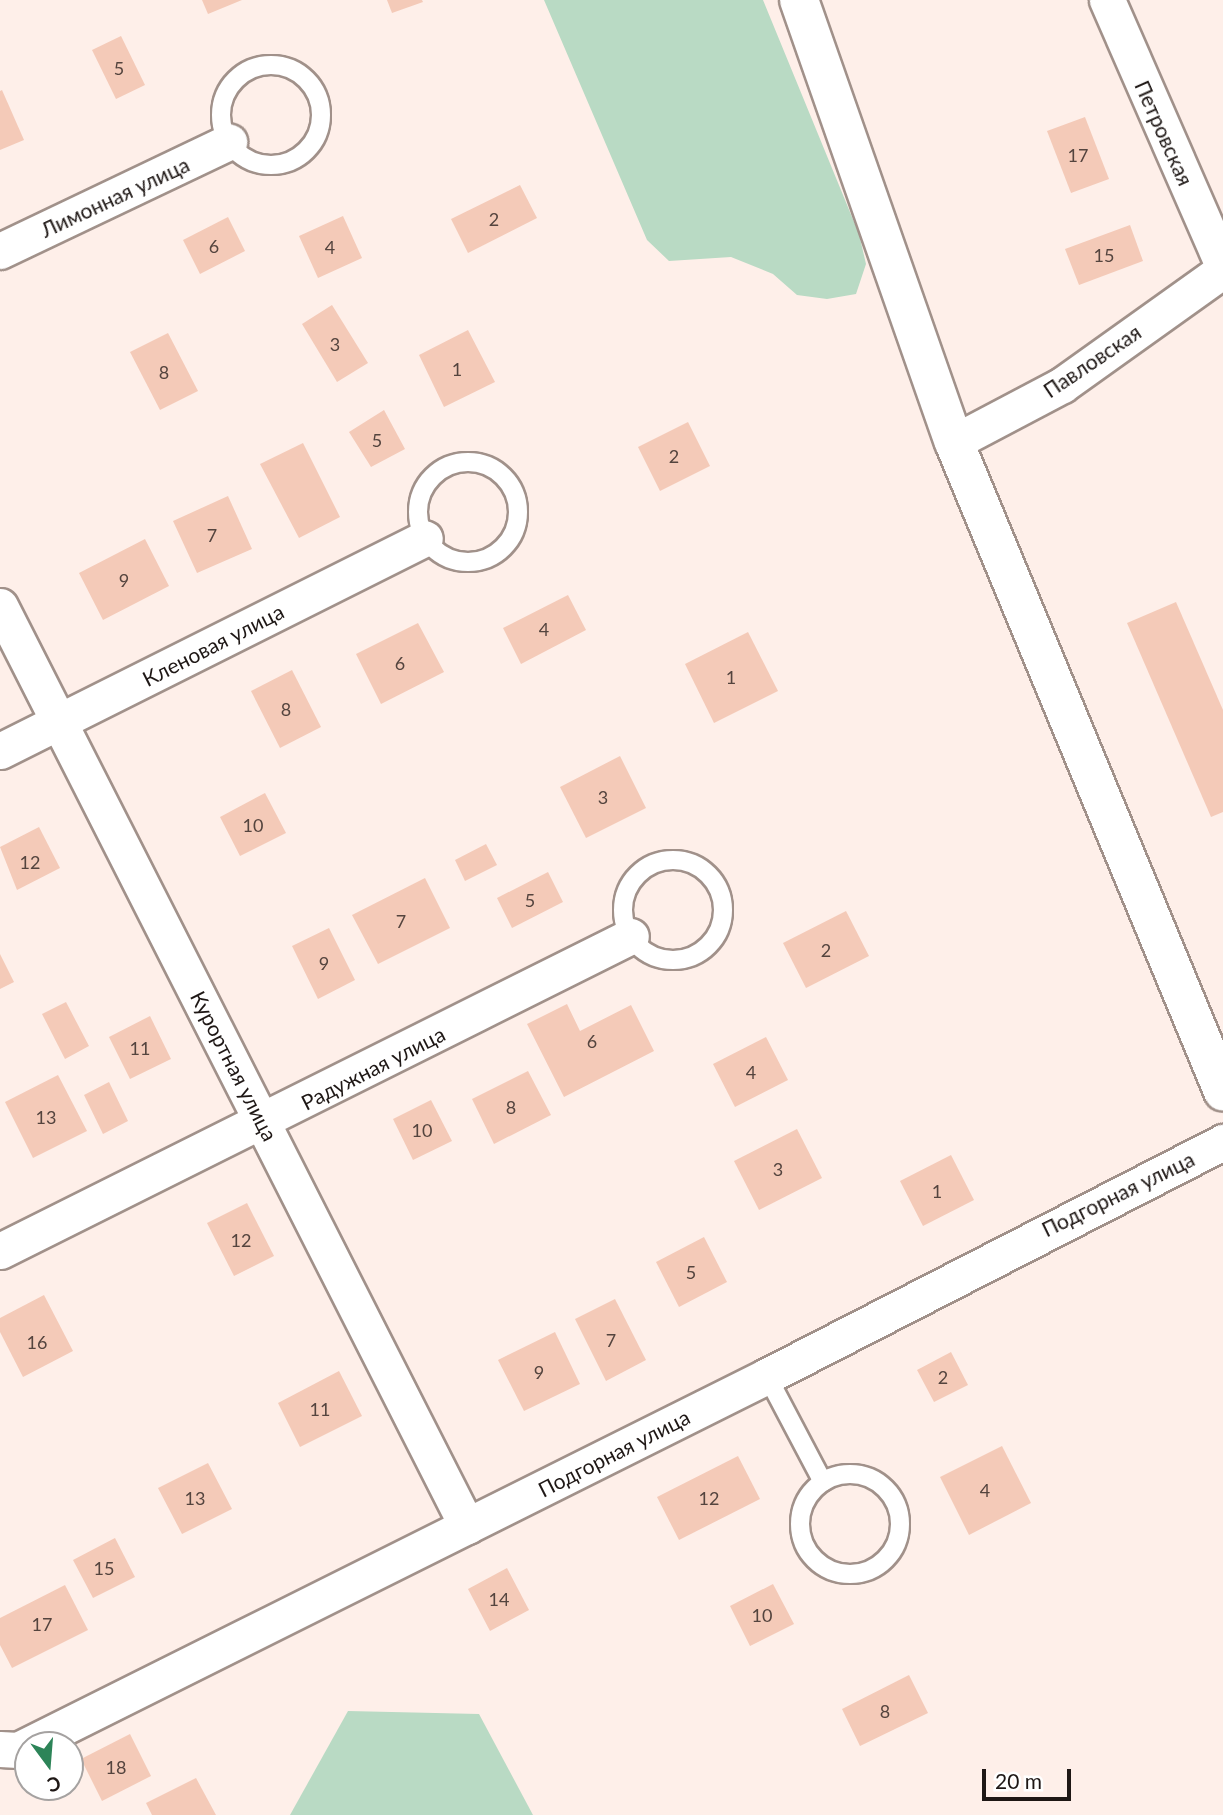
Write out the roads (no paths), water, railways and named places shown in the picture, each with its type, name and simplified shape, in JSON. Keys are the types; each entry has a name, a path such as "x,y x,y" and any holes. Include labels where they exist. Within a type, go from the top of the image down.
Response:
{"street":[{"path":"799,0 954,442 1223,1091"},
{"name":"Петровская","path":"1107,0 1223,268"},
{"name":"Лимонная улица","path":"0,251 229,142"},
{"name":"Павловская","path":"954,442 1062,385 1223,268"},
{"name":"Кленовая улица","path":"0,751 425,538"},
{"name":"Курортная улица","path":"0,606 467,1527"},
{"name":"Радужная улица","path":"0,1251 263,1124 631,936"},
{"name":"Подгорная улица","path":"0,1749 18,1750 767,1376 1223,1142"}],"lane":[{"path":"275,66 303,77 314,89 321,122 305,153 290,162 265,164 241,155 229,142 222,113 225,97 245,73 275,66"},
{"path":"483,464 510,485 518,515 506,544 494,554 464,561 442,554 425,538 419,522 423,488 449,465 483,464"},
{"path":"688,862 715,883 722,898 719,929 699,952 685,958 654,957 631,936 624,921 626,895 639,873 654,863 688,862"},
{"path":"767,1376 823,1482"},
{"path":"837,1476 868,1478 892,1497 900,1527 896,1543 876,1567 860,1573 826,1569 803,1543 802,1509 823,1482 837,1476"}]}
